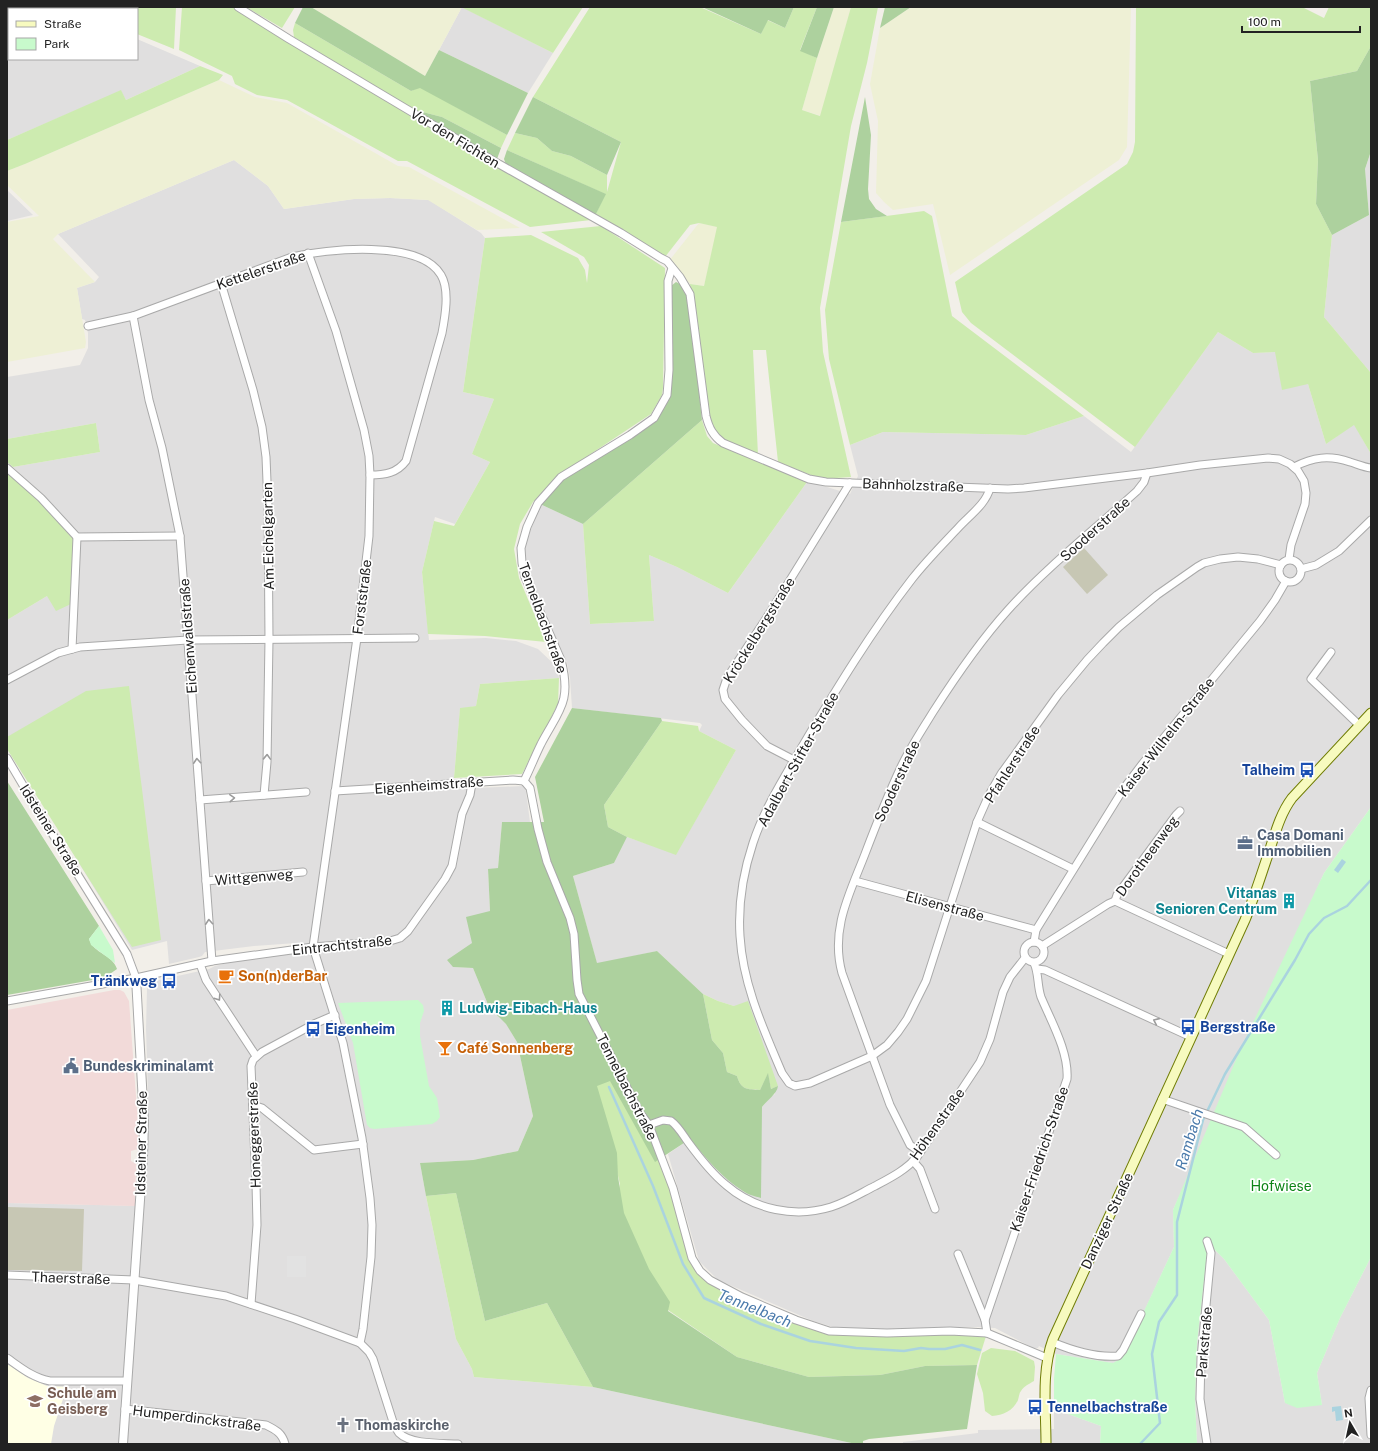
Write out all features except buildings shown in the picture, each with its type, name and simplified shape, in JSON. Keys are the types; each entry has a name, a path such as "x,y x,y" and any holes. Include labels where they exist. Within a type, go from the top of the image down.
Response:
{"main road":[{"name":"Danziger Straße","path":"1046,1444 1045,1386 1047,1358 1052,1342 1253,899 1276,828 1287,804 1371,713"}],"street":[{"name":"Vor den Fichten","path":"238,7 499,164 621,233 666,262 672,268"},
{"name":"Kettelerstraße","path":"88,326 132,316 292,257 308,253 354,249 409,254 424,260 435,267 442,276 445,285 442,333 406,461 400,468 392,473 370,475"},
{"name":"Forststraße","path":"308,253 336,331 364,430 369,456 370,475 369,536 357,638 313,947"},
{"name":"Bahnholzstraße","path":"672,268 686,285 690,294 706,416 710,429 716,438 723,443 809,480 850,483 1024,488 1200,465 1268,458 1279,459 1294,467"},
{"name":"Tennelbachstraße","path":"672,268 668,281 669,370 667,395 654,418 630,435 561,477 538,503 527,527 521,548 525,577 561,660 566,689 561,711 542,743 524,781 530,788 538,829 547,862 570,918 574,934 577,980 580,994 640,1114 649,1125 673,1188 692,1258 700,1271 710,1280 796,1320 829,1331 887,1333 950,1330 988,1333 1047,1358"},
{"name":"Am Eichelgarten","path":"221,283 253,390 262,427 266,457 269,640 267,754 264,795"},
{"name":"Eichenwaldstraße","path":"132,316 149,400 176,512 180,536 212,961"},
{"path":"1290,559 1291,545 1306,498 1304,481 1294,467 1304,462 1324,457 1332,457 1371,468"},
{"path":"7,468 41,498 77,537 72,648"},
{"name":"Sooderstraße","path":"920,1152 910,1145 895,1117 842,972 838,952 840,925 879,817 902,766 936,708 970,655 996,623 1023,594 1137,491 1144,482 1147,473"},
{"name":"Kröckelbergstraße","path":"794,760 768,746 742,720 725,699 723,690 727,678 769,614 850,483"},
{"name":"Adalbert-Stifter-Straße","path":"782,1073 753,1003 741,952 740,919 742,888 753,842 764,814 794,760 867,641 907,586 929,559 984,500 990,488"},
{"path":"1302,568 1316,565 1339,551 1371,520"},
{"path":"77,537 180,536"},
{"name":"Pfahlerstraße","path":"782,1073 789,1083 795,1086 810,1083 872,1056 887,1045 898,1032 918,999 926,981 977,822 989,795 999,777 1058,695 1092,654 1138,610 1176,580 1197,567 1212,561 1238,557 1258,559 1281,565"},
{"path":"1290,559 1297,562 1302,568 1301,575 1297,580 1292,582 1281,578 1279,573 1281,565 1284,561 1290,559"},
{"name":"Kaiser-Wilhelm-Straße","path":"1034,942 1036,930 1124,788 1268,610 1286,581"},
{"path":"7,680 51,657 72,648 188,640 415,638"},
{"path":"1331,652 1311,679 1359,725"},
{"name":"Idsteiner Straße","path":"7,758 127,954 136,978 144,1121 142,1178 123,1444"},
{"name":"Eigenheimstraße","path":"335,791 513,780 524,781"},
{"name":"Eintrachtstraße","path":"136,978 212,961 313,947 390,941 400,938 408,931 445,879 452,866 462,814 470,795 472,783"},
{"path":"200,800 306,792"},
{"name":"Dorotheenweg","path":"1115,901 1117,895 1180,811"},
{"path":"977,822 1073,869"},
{"name":"Wittgenweg","path":"206,881 303,872"},
{"name":"Elisenstraße","path":"855,881 1036,930"},
{"path":"1042,946 1115,901 1229,954"},
{"path":"1036,966 1044,954 1042,946 1038,942 1028,944 1024,955 1025,958 1036,966 1191,1037"},
{"path":"313,947 343,1043 363,1144 372,1225 371,1257 360,1343 373,1358 394,1425 399,1433 406,1438 414,1440 458,1444"},
{"name":"Höhenstraße","path":"649,1125 663,1120 671,1121 716,1176 733,1191 758,1204 786,1211 798,1212 821,1209 843,1202 897,1173 913,1161 920,1152 980,1062 990,1039 1002,992 1010,976 1025,958"},
{"path":"200,964 206,980 256,1056 314,1024 335,1015"},
{"name":"Kaiser-Friedrich-Straße","path":"985,1320 1067,1079 1067,1067 1064,1054 1041,997 1036,966"},
{"path":"7,1001 136,978"},
{"name":"Honeggerstraße","path":"251,1304 257,1225 251,1066 256,1056"},
{"path":"1162,1099 1244,1127 1276,1155"},
{"path":"253,1105 262,1108 314,1150 363,1144"},
{"path":"913,1161 920,1169 935,1209"},
{"name":"Parkstraße","path":"1207,1444 1200,1399 1201,1358 1212,1253 1208,1241"},
{"path":"958,1254 985,1320 988,1333"},
{"name":"Thaerstraße","path":"7,1275 134,1280 226,1296 360,1343"},
{"path":"1052,1342 1068,1348 1108,1357 1118,1356 1123,1350 1141,1314"},
{"path":"7,1358 26,1372 50,1382 127,1382"},
{"path":"1371,1390 1371,1435"},
{"name":"Humperdinckstraße","path":"125,1409 266,1425 277,1430 285,1444"}],"shaded area":[{"path":"7,7 64,8 8,8 7,38"},
{"path":"311,7 462,7 425,76"},
{"path":"462,7 553,53 528,93 439,50"},
{"path":"834,7 851,7 821,116 802,110"},
{"path":"911,7 1131,7 1127,147 1119,160 950,275 933,204 893,210 876,193 878,121 870,84 880,28"},
{"path":"7,38 8,60 138,60 138,39 200,66 126,100 121,91 7,140"},
{"path":"219,80 255,97 287,103 398,166 409,167 520,228 477,230 428,200 390,198 354,199 284,209 268,186 234,160 58,234 53,239 95,282 77,288 86,342 85,348 7,362 7,222 39,216 7,185 7,171"},
{"path":"1371,151 1371,373 1324,317 1332,235 1369,215 1365,169"},
{"path":"234,160 268,186 284,209 354,199 390,198 429,200 481,233 485,238 463,392 494,399 472,454 490,462 455,524 435,517 422,572 429,640 486,638 516,641 538,649 556,666 559,678 480,684 476,706 460,709 453,789 523,786 526,791 530,822 502,822 498,868 488,870 490,911 472,943 453,967 473,968 489,1007 506,1023 517,1042 533,1116 518,1151 473,1160 420,1163 456,1339 472,1369 474,1377 593,1387 856,1444 7,1444 7,1203 144,1206 148,1152 146,1029 147,989 149,983 209,969 235,961 299,953 297,943 254,946 205,952 199,957 169,964 167,941 132,950 7,745 7,620 47,596 43,495 13,467 100,452 96,423 7,439 7,377 80,365 88,348 88,333 85,320 82,319 77,288 95,282 99,277 58,234"},
{"path":"7,190 33,215 7,221"},
{"path":"699,223 718,227 704,286 690,284 669,261"},
{"path":"1218,332 1253,353 1275,352 1308,384 1326,444 1354,424 1371,454 1371,807 1324,873 1173,1210 1174,1247 1122,1359 1113,1363 1056,1354 1039,1346 1038,1348 1033,1348 995,1328 836,1328 813,1321 718,1280 699,1261 668,1154 690,1139 703,1155 729,1180 762,1113 762,1107 769,1098 775,1094 734,1006 703,994 657,951 597,964 573,876 614,863 627,837 676,854 736,750 699,731 702,725 700,723 572,708 570,678 567,663 528,574 524,554 526,543 540,504 583,524 590,624 654,621 649,555 677,567 728,593 807,482 850,494 858,476 850,445 883,432 1026,435 1084,416 1131,452"},
{"path":"1084,548 1108,575 1087,594 1063,567"},
{"name":"Bundeskriminalamt","path":"114,990 124,992 129,1001 138,1123 138,1149 131,1151 131,1161 136,1164 135,1206 7,1203 7,1010"},
{"path":"7,1207 84,1209 82,1271 7,1270"},
{"path":"1215,1250 1224,1259 1269,1320 1285,1403 1322,1405 1317,1373 1340,1318 1371,1257 1371,1444 1197,1444 1195,1399 1197,1343 1207,1254"},
{"path":"287,1256 306,1256 306,1277 287,1277"},
{"name":"Schule am Geisberg","path":"7,1364 28,1378 47,1386 67,1387 54,1426 51,1444 7,1444"},
{"path":"1054,1409 1101,1426 1100,1444 903,1444 903,1442 978,1433 978,1430 1054,1429"}],"green space":[{"path":"71,7 176,7 174,49 138,34 138,8"},
{"path":"182,7 235,7 591,220 530,227 407,161 398,161 287,100 257,95 235,84 232,76 179,50"},
{"path":"246,7 295,7 282,28"},
{"path":"303,7 311,7 425,76 439,50 528,93 507,135 420,88 411,91 295,23"},
{"path":"461,7 583,7 553,53"},
{"path":"590,7 700,7 761,34 767,20 785,28 794,7 817,7 800,50 817,58 802,110 820,116 851,7 878,7 867,63 851,126 820,308 823,352 851,477 821,479 778,462 766,350 753,350 758,455 717,437 707,416 690,284 704,286 717,227 699,223 690,225 665,257 595,216 605,194 507,150 515,133 537,138 552,151 571,156 607,175 607,192 621,142 533,97"},
{"path":"702,7 794,7 785,28 768,20 761,34"},
{"path":"817,7 834,7 817,58 800,51"},
{"path":"885,7 911,7 880,28"},
{"path":"1136,7 1302,7 1324,18 1329,7 1371,7 1371,46 1357,71 1310,81 1318,160 1316,204 1332,235 1324,317 1371,373 1371,454 1354,425 1326,444 1308,384 1282,390 1275,352 1253,353 1218,332 1135,447 971,323 962,312 955,282 1127,164 1133,152 1135,142"},
{"path":"295,23 411,91 420,87 507,135 501,148 442,117 411,109 294,37 293,30"},
{"path":"1371,46 1371,151 1365,169 1369,215 1332,235 1316,204 1318,160 1310,81 1357,71"},
{"path":"200,66 223,75 219,80 7,171 7,140 121,90 126,100"},
{"path":"533,97 621,142 607,175 571,156 552,151 537,138 515,133"},
{"path":"865,97 871,135 868,189 869,199 876,209 887,216 841,222"},
{"path":"411,109 442,117 501,148 497,159"},
{"path":"507,150 606,194 595,216 506,165 504,159"},
{"path":"924,211 932,216 952,316 1084,416 1026,435 883,432 850,445 829,359 825,310 841,222"},
{"path":"601,226 665,268 662,395 651,414 562,473 533,502 520,524 514,549 519,578 546,642 485,636 428,634 422,572 434,521 454,526 490,462 472,454 494,399 463,392 485,238 531,235 578,258 585,270 587,283 589,265 584,257 541,232"},
{"path":"676,282 684,286 689,298 702,420 583,524 540,504 562,479 656,418 669,396 671,286"},
{"path":"702,420 707,436 713,443 807,482 728,593 677,567 649,555 654,621 590,624 583,524"},
{"path":"96,423 100,452 13,467 7,462 7,439"},
{"path":"7,472 40,500 75,539 71,604 56,611 47,596 7,620"},
{"path":"559,678 558,704 522,774 454,778 460,708 476,706 480,684"},
{"path":"129,686 161,940 132,947 7,749 7,737 86,691"},
{"path":"572,708 661,718 662,721 604,805 608,827 627,837 614,863 573,876 597,963 657,951 703,994 712,1040 723,1053 727,1072 737,1076 740,1084 748,1089 760,1090 768,1073 771,1089 778,1086 774,1094 762,1107 761,1198 749,1194 736,1186 715,1168 690,1139 655,1162 610,1081 597,1086 617,1153 618,1177 624,1213 649,1269 670,1302 668,1311 737,1357 809,1377 880,1375 925,1366 977,1365 967,1429 869,1439 863,1441 863,1444 856,1444 593,1387 547,1303 485,1321 456,1193 426,1196 420,1163 473,1160 518,1151 533,1116 517,1042 506,1024 489,1007 473,968 453,967 447,960 472,943 466,917 490,911 488,869 498,868 502,822 544,822 535,777"},
{"path":"662,721 698,726 699,731 736,750 676,855 627,837 608,827 604,805"},
{"path":"7,781 99,926 89,939 91,944 111,960 117,969 104,978 7,995"},
{"name":"Hofwiese","path":"1371,807 1371,1257 1340,1318 1317,1373 1322,1405 1297,1408 1285,1403 1269,1320 1224,1259 1215,1250 1207,1254 1197,1343 1195,1399 1197,1444 1100,1444 1101,1426 1054,1409 1056,1354 1113,1363 1122,1358 1174,1247 1173,1210 1240,1050 1324,873"},
{"path":"99,926 113,950 115,963 91,945 89,939"},
{"path":"703,994 734,1006 748,1001 778,1086 771,1089 768,1074 760,1090 748,1089 740,1084 737,1076 727,1072 723,1053 712,1040"},
{"path":"418,1000 423,1005 424,1011 420,1023 420,1036 429,1086 437,1098 440,1117 432,1124 374,1129 370,1128 367,1125 353,1043 338,1003"},
{"path":"592,1047 649,1125 692,1258 710,1280 829,1331 987,1333 977,1365 925,1366 880,1375 809,1377 737,1357 668,1310 642,1264 617,1198 620,1184 591,1080"},
{"path":"456,1193 485,1321 547,1303 593,1387 474,1377 472,1369 456,1339 426,1196"},
{"path":"991,1348 1015,1351 1034,1361 1035,1367 1034,1381 1022,1389 1016,1404 1010,1410 1000,1415 992,1416 985,1411 983,1393 977,1374 982,1353"}],"water":[{"path":"1342,859 1346,862 1338,873 1334,870"},
{"path":"1341,1406 1343,1420 1336,1421 1335,1411 1332,1412 1332,1407"}],"waterway":[{"name":"Rambach","path":"1140,1444 1160,1423 1152,1354 1159,1322 1177,1295 1177,1222 1203,1120 1225,1074 1295,960 1309,934 1324,918 1347,906 1371,880"},
{"name":"Tennelbach","path":"609,1087 653,1186 683,1264 704,1298 761,1324 810,1341 856,1348 904,1351 921,1348 945,1349 962,1345 980,1350"}],"place":[{"name":"Talheim","path":"1307,770"},
{"name":"Casa Domani Immobilien","path":"1245,843"},
{"name":"Vitanas Senioren Centrum","path":"1289,901"},
{"name":"Son(n)derBar","path":"226,976"},
{"name":"Tränkweg","path":"169,981"},
{"name":"Ludwig-Eibach-Haus","path":"447,1008"},
{"name":"Bergstraße","path":"1188,1027"},
{"name":"Eigenheim","path":"313,1029"},
{"name":"Café Sonnenberg","path":"445,1048"},
{"name":"Bundeskriminalamt","path":"71,1066"},
{"name":"Schule am Geisberg","path":"35,1401"},
{"name":"Tennelbachstraße","path":"1035,1407"},
{"name":"Thomaskirche","path":"343,1425"}]}
